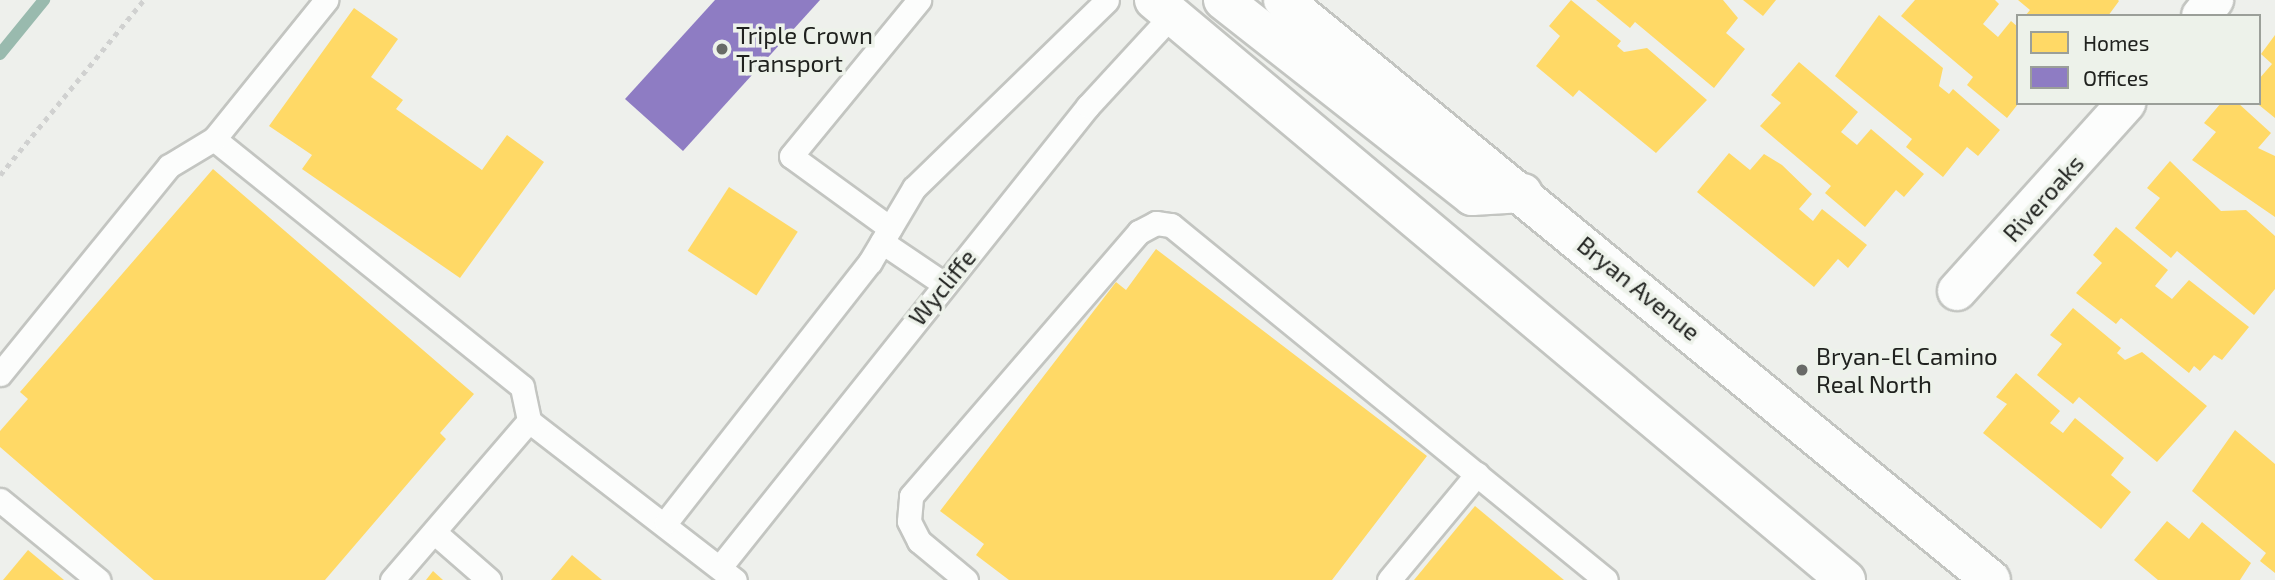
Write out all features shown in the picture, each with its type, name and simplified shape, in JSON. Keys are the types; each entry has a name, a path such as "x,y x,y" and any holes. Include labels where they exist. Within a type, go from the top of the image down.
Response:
{"main road":[{"path":"1223,0 1472,196 1523,193"},
{"name":"Bryan Avenue","path":"1283,0 1523,193 1992,580"},
{"path":"2203,14 2214,0"},
{"path":"1163,7 1846,580"},
{"name":"Riveroaks","path":"1957,291 2124,105"}],"lane":[{"path":"0,374 169,166 214,139 326,0"},
{"path":"919,0 791,156 944,284"},
{"path":"666,522 886,235 914,188 1107,0"},
{"name":"Wycliffe","path":"727,573 944,284 1163,7"},
{"path":"214,139 522,387 529,421 666,522 727,573"},
{"path":"965,580 919,541 909,521 911,496 1139,232 1156,223 1171,225 1606,580"},
{"path":"392,580 529,421"},
{"path":"1389,580 1477,474"},
{"path":"0,500 98,580"},
{"path":"434,532 489,580"}],"path":[{"path":"0,175 144,0"}],"building: Homes":[{"path":"1571,0 1621,41 1617,46 1624,52 1647,48 1707,100 1656,153 1579,90 1573,97 1536,66 1560,36 1549,26"},
{"path":"1596,0 1723,0 1738,18 1726,33 1745,49 1714,88 1635,22 1630,28"},
{"path":"1743,0 1776,0 1763,16"},
{"path":"1915,0 1995,0 1999,4 1983,24 1998,37 2011,21 2016,25 2017,105 2007,118 1967,85 1973,77 1901,16"},
{"path":"2018,0 2119,1 2109,14 2027,14 2030,10"},
{"path":"354,8 398,39 371,77 403,100 396,109 482,170 507,135 544,162 460,278 302,169 312,155 269,126"},
{"path":"1879,15 1943,68 1939,86 1949,94 1953,89 2000,130 1978,156 1967,147 1943,177 1906,147 1912,139 1835,76"},
{"path":"2275,35 2275,118 2259,105 2261,77 2272,64 2261,54"},
{"path":"1799,62 1858,112 1841,132 1857,145 1871,129 1924,174 1904,197 1896,190 1865,227 1825,193 1831,186 1760,126 1781,103 1771,95"},
{"path":"2219,105 2240,105 2271,133 2258,148 2275,156 2275,217 2192,160 2216,132 2204,123"},
{"path":"1729,153 1750,170 1764,154 1782,165 1812,194 1799,209 1813,221 1822,209 1867,245 1848,268 1838,259 1814,287 1697,192"},
{"path":"2170,161 2221,211 2246,210 2275,236 2275,289 2254,315 2177,251 2171,258 2135,228 2160,198 2147,188"},
{"path":"213,169 474,394 440,433 446,439 325,580 154,580 0,447 0,431 28,399 20,392"},
{"path":"729,187 798,232 756,295 688,251"},
{"path":"2116,227 2168,270 2155,286 2172,299 2189,280 2249,327 2222,360 2214,355 2200,371 2194,366 2189,373 2121,318 2116,324 2076,293 2102,263 2093,255"},
{"path":"1156,249 1427,456 1332,580 1009,580 976,555 984,544 940,511 1116,282 1126,290"},
{"path":"2073,308 2121,348 2117,353 2125,360 2142,352 2207,406 2157,462 2079,397 2073,404 2037,375 2062,344 2050,335"},
{"path":"2016,373 2060,411 2050,423 2063,433 2075,418 2124,458 2111,475 2131,492 2101,529 1983,433 2007,404 1996,397"},
{"path":"2235,430 2275,464 2275,573 2260,561 2266,553 2192,491"},
{"path":"1475,506 1564,580 1414,580"},
{"path":"2167,521 2189,539 2202,522 2251,563 2240,580 2158,580 2134,560"},
{"path":"28,550 64,580 3,580"},
{"path":"572,555 602,580 551,580"},
{"path":"433,571 443,580 426,580"}],"building: Offices":[{"name":"Triple Crown Transport","path":"715,0 820,0 683,151 625,99"}],"waterway":[{"path":"0,54 44,0"}],"place":[{"name":"Triple Crown Transport","path":"722,49"},
{"name":"Bryan-El Camino Real North","path":"1802,370"}]}
